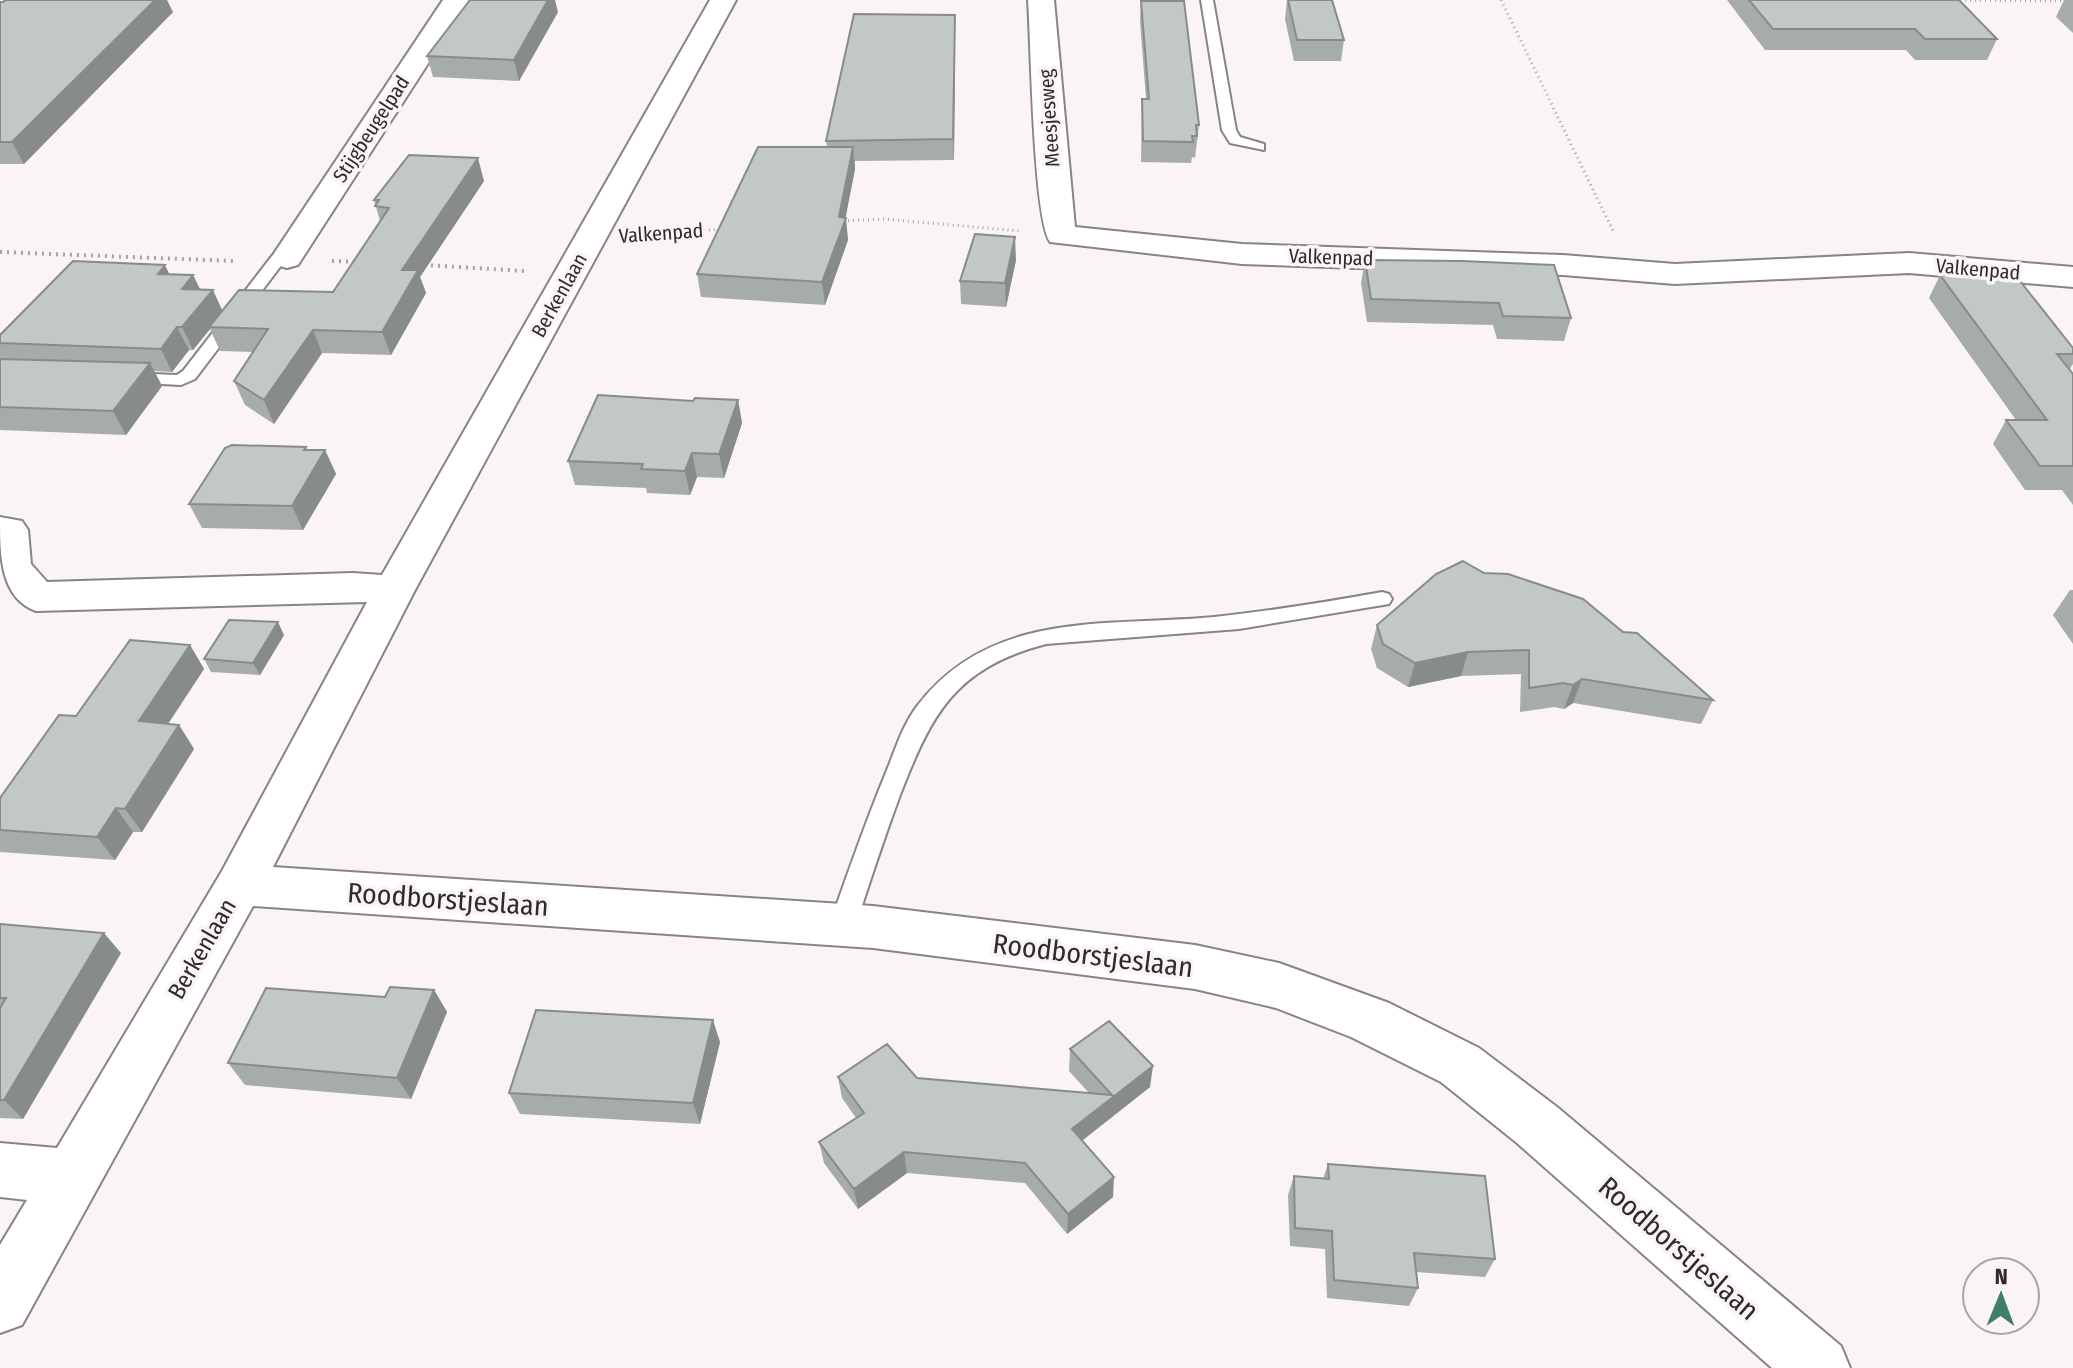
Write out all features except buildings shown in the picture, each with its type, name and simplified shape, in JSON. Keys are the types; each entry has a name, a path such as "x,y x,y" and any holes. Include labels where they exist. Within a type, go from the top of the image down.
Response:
{"street":[{"name":"Stijgbeugelpad","path":"282,258 456,0"},
{"name":"Berkenlaan","path":"0,1303 69,1177 239,885 394,590 723,0"},
{"name":"Meesjesweg","path":"1041,0 1055,198 1061,235"},
{"name":"Valkenpad","path":"1061,235 1242,254 1563,265 1675,274 1909,263 2073,277"},
{"path":"0,530 8,530 11,567 36,597 353,587 394,590"},
{"name":"Roodborstjeslaan","path":"239,885 843,924 1195,967 1279,986 1370,1020 1460,1065 1537,1125 1819,1368"},
{"path":"0,1170 69,1177"}],"lane":[{"path":"1207,0 1229,130 1235,140 1259,147"},
{"path":"106,377 181,380 189,375 282,258"},
{"path":"843,924 870,840 924,713 947,684 978,661 1018,641 1067,631 1234,622 1309,613 1382,599"}],"path":[{"path":"1501,0 1633,271"},
{"path":"1948,0 2073,1"},
{"path":"839,221 884,219 1061,235"},
{"name":"Valkenpad","path":"590,238 730,228"}]}
